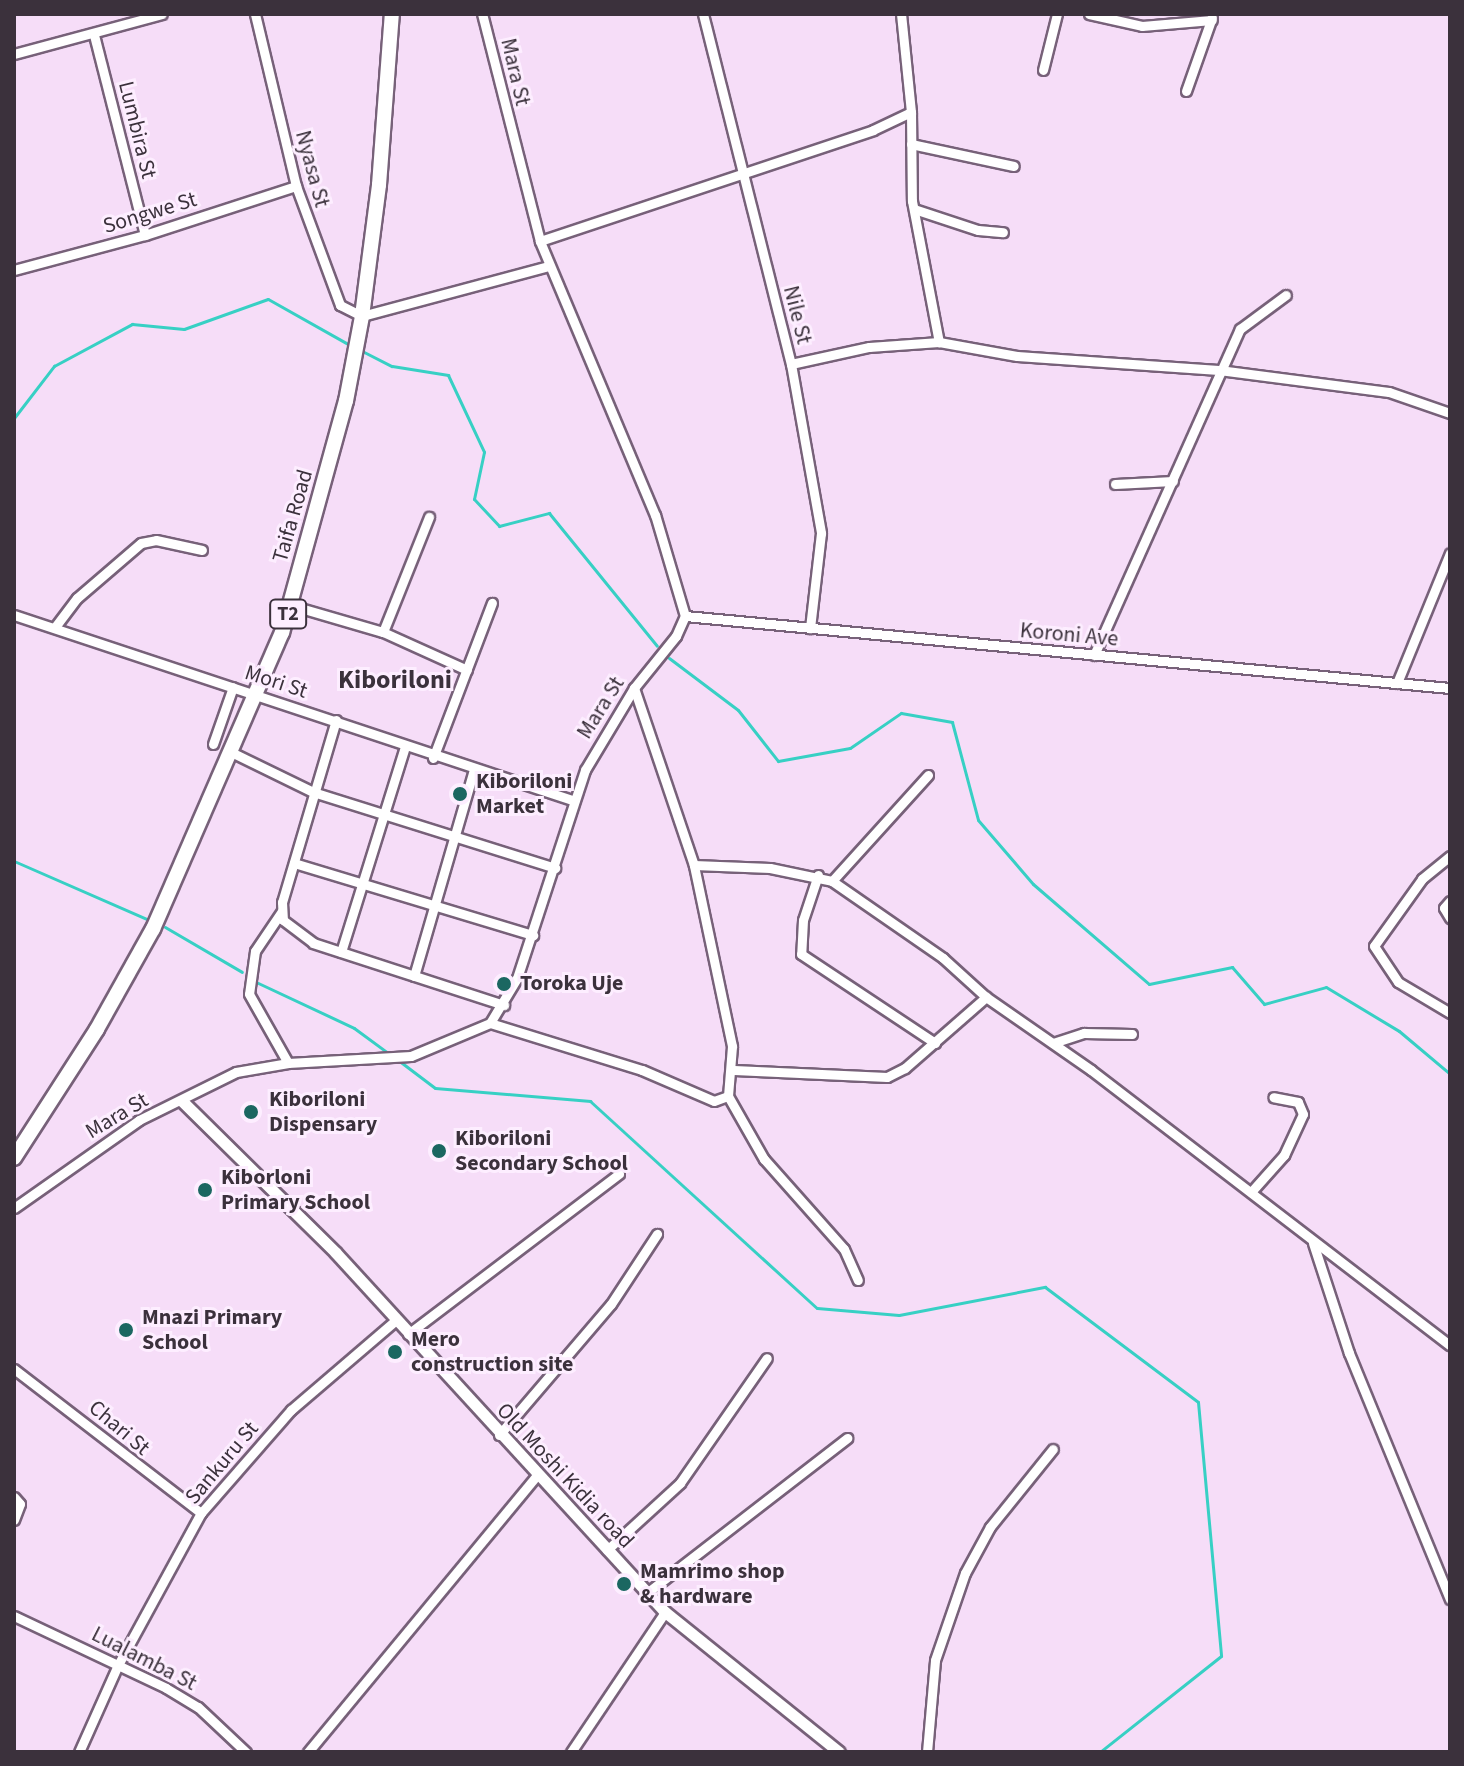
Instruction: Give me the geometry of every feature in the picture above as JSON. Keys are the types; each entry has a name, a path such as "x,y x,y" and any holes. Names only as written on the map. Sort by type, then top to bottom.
{"highway":[{"name":"Taifa Road","path":"14,1158 97,1029 153,929 259,693 290,605 346,401 362,316 379,185 392,14"}],"street":[{"path":"14,54 94,35 162,14"},
{"name":"Nyasa St","path":"255,14 296,186 332,292 340,305 362,316"},
{"name":"Mara St","path":"14,1208 139,1120 236,1072 288,1063 391,1058 490,1023 504,1005 533,935 555,868 572,800 634,688 676,636 685,616 655,515 548,266 482,14"},
{"name":"Nile St","path":"703,14 791,364 821,533 810,628"},
{"path":"901,14 911,112 914,209 939,342"},
{"path":"1043,70 1057,14"},
{"path":"1089,14 1142,26 1212,17 1186,91"},
{"name":"Lumbira St","path":"94,35 145,235"},
{"path":"540,241 743,174 911,112"},
{"path":"911,144 1014,166"},
{"name":"Songwe St","path":"14,270 145,235 296,186"},
{"path":"914,209 978,230 1003,232"},
{"path":"362,316 548,266"},
{"path":"1094,655 1173,481 1219,370 1247,319 1286,295"},
{"path":"791,364 869,347 939,342 1036,358 1219,370 1398,393 1450,413"},
{"path":"1115,484 1173,481"},
{"path":"383,632 429,517"},
{"path":"55,627 77,598 141,543 156,540 202,550"},
{"path":"1397,683 1450,553"},
{"path":"433,758 492,603"},
{"path":"290,605 383,632 467,670"},
{"name":"Mori St","path":"14,615 259,693 433,758 572,800"},
{"name":"Koroni Ave","path":"685,616 1450,688"},
{"path":"213,744 233,687"},
{"path":"634,688 694,865 734,1070 728,1096 764,1159 844,1249 858,1280"},
{"path":"288,1063 249,994 255,951 282,911 313,792 336,720"},
{"path":"341,952 405,747"},
{"path":"231,752 313,792 383,817 555,868"},
{"path":"414,976 474,770"},
{"path":"832,881 928,775"},
{"path":"1450,856 1422,879 1374,946 1398,982 1450,1013"},
{"path":"294,863 533,935"},
{"path":"694,865 818,875 832,881 943,958 986,997 1053,1043 1450,1345"},
{"path":"818,875 803,920 801,954 935,1043"},
{"path":"1450,901 1444,908 1450,918"},
{"path":"282,911 283,920 297,934 341,952 504,1005"},
{"path":"734,1070 887,1077 935,1043 986,997"},
{"path":"490,1023 642,1070 714,1101 728,1096"},
{"path":"1053,1043 1084,1033 1132,1034"},
{"path":"1251,1192 1284,1155 1303,1114 1298,1102 1273,1097"},
{"name":"Old Moshi Kidia road","path":"182,1101 396,1320 536,1476 665,1612 839,1752"},
{"path":"408,1334 619,1174"},
{"path":"499,1435 611,1304 657,1234"},
{"path":"1313,1243 1349,1353 1450,1599"},
{"name":"Sankuru St","path":"79,1752 118,1665 201,1513 291,1410 396,1320"},
{"path":"607,1550 680,1483 767,1358"},
{"name":"Chari St","path":"14,1369 201,1513"},
{"path":"648,1592 847,1438"},
{"path":"927,1752 935,1660 965,1573 990,1527 1053,1449"},
{"path":"308,1752 536,1476"},
{"path":"14,1497 20,1504 14,1520"},
{"path":"571,1752 665,1612"},
{"name":"Lualamba St","path":"14,1616 198,1707 246,1752"}],"waterway":[{"path":"14,418 54,366 132,324 184,329 268,299 348,344"},
{"path":"364,352 392,366 448,375 484,452 474,499 499,526 549,513 657,646"},
{"path":"669,658 738,710 778,761 850,748 901,713 952,722 978,820 1033,884 1149,984 1232,967 1264,1004 1326,987 1399,1031 1450,1074"},
{"path":"14,861 149,920"},
{"path":"165,927 242,972"},
{"path":"256,982 354,1028 388,1053"},
{"path":"398,1060 435,1088 590,1101 817,1308 899,1315 1045,1287 1198,1402 1221,1656 1100,1752"}],"place":[{"name":"Kiboriloni Market","path":"460,794"},
{"name":"Toroka Uje","path":"504,984"},
{"name":"Kiboriloni Dispensary","path":"251,1112"},
{"name":"Kiboriloni Secondary School","path":"439,1151"},
{"name":"Kiborloni Primary School","path":"205,1190"},
{"name":"Mnazi Primary School","path":"126,1330"},
{"name":"Mero construction site","path":"395,1352"},
{"name":"Mamrimo shop & hardware","path":"624,1584"}],"district":[{"name":"Kiboriloni","path":"395,680"}]}
